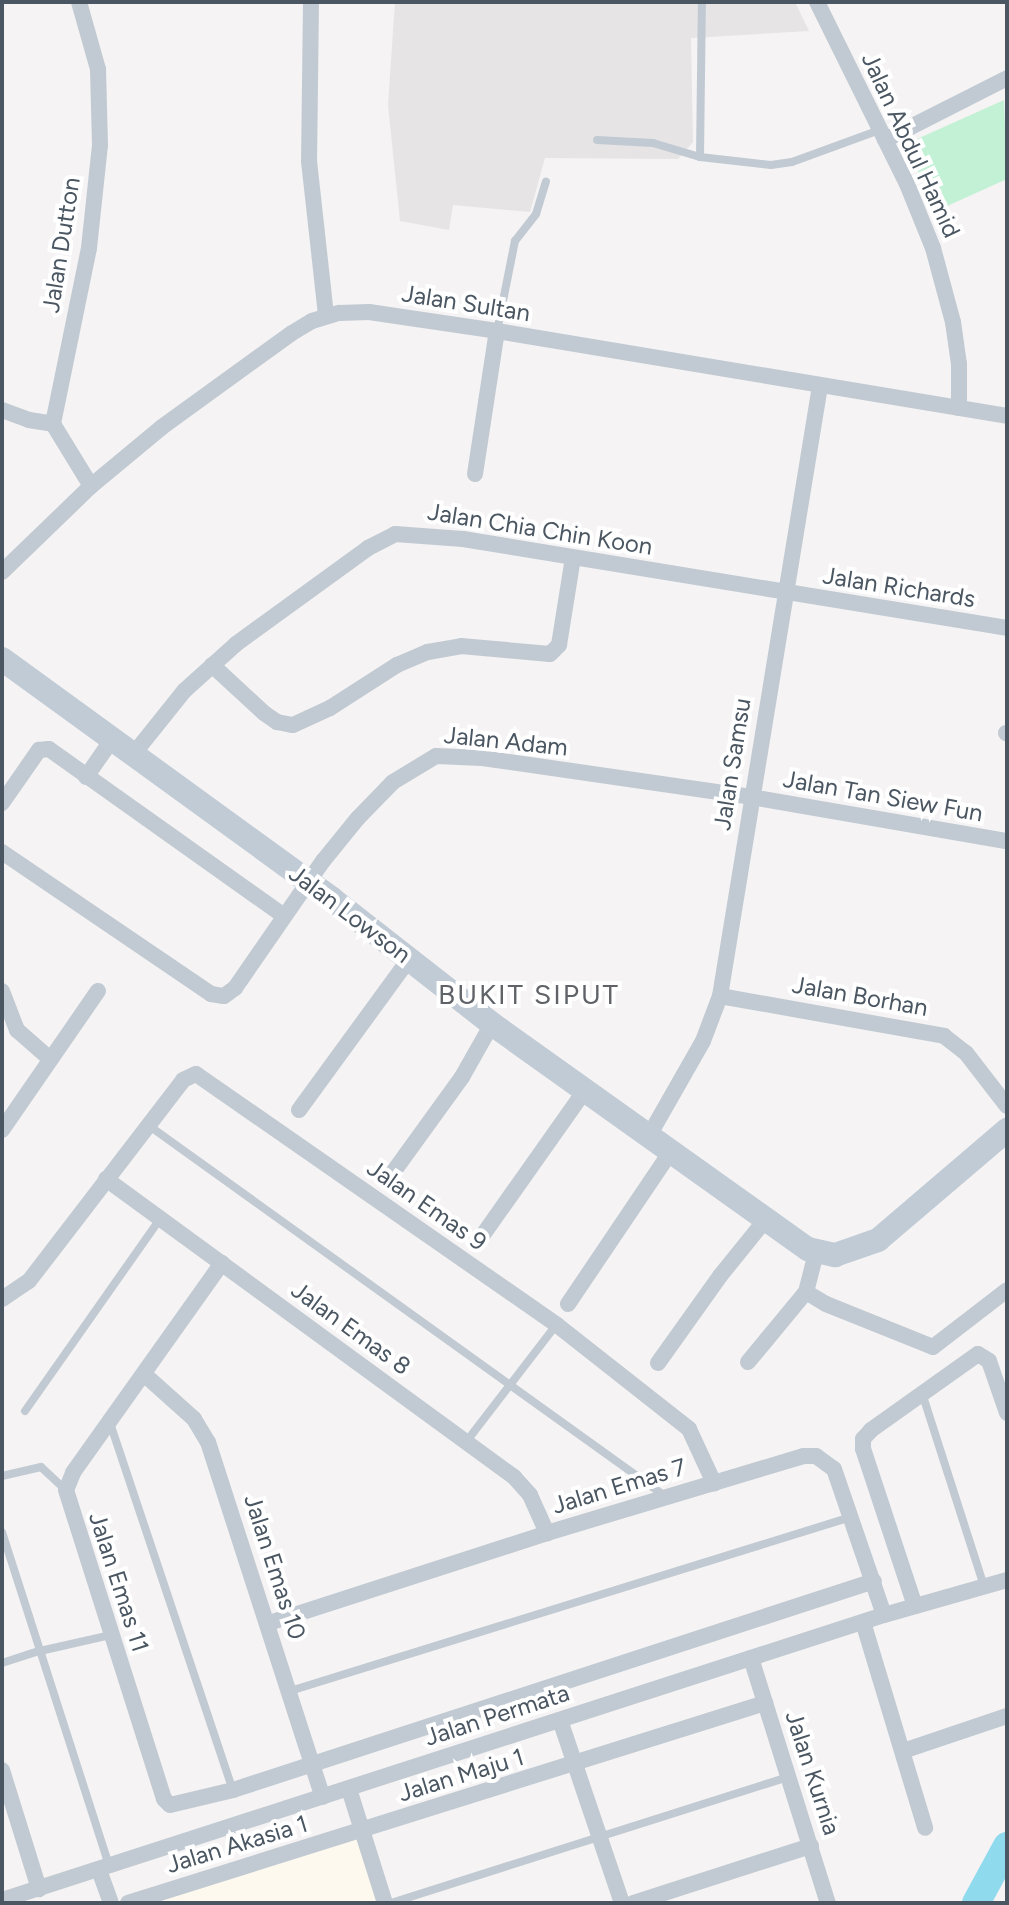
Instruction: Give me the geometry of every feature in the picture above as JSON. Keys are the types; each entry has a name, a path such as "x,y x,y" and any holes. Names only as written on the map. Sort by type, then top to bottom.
{"street":[{"name":"Jalan Dutton","path":"53,424 89,248 100,145 98,69 79,2"},
{"path":"311,2 309,161 326,315"},
{"name":"Jalan Abdul Hamid","path":"817,2 920,213 945,285 959,364 959,408"},
{"path":"883,135 1007,78"},
{"name":"Jalan Sultan","path":"2,572 91,486 162,427 258,356 326,315 369,312 1007,416"},
{"path":"475,474 497,331"},
{"name":"Jalan Samsu","path":"650,1134 703,1041 720,996 820,386"},
{"path":"2,410 29,420 53,424 91,486"},
{"name":"Jalan Chia Chin Koon","path":"132,756 184,691 212,665 287,605 368,548 395,534 463,539 784,592"},
{"path":"212,665 264,713 277,722 293,725 330,708 404,661 428,652 461,646 550,654 559,645 573,558"},
{"name":"Jalan Richards","path":"784,592 1007,628"},
{"name":"Jalan Lowson","path":"2,659 308,882 492,1024 816,1253"},
{"path":"86,777 111,741"},
{"path":"2,803 43,748 284,916"},
{"name":"Jalan Adam","path":"308,882 358,818 393,782 436,756 482,758 751,797"},
{"name":"Jalan Tan Siew Fun","path":"751,797 1007,841"},
{"path":"2,852 211,994 224,996 235,988 308,882"},
{"path":"299,1110 409,959"},
{"path":"2,991 17,1030 50,1059"},
{"path":"2,1130 98,991"},
{"name":"Jalan Borhan","path":"720,996 944,1036 966,1053 1007,1106"},
{"path":"394,1171 462,1077 492,1024"},
{"name":"Jalan Emas 9","path":"2,1299 29,1281 183,1080 196,1074 557,1325 689,1429 695,1436 714,1483"},
{"path":"480,1239 585,1090"},
{"path":"748,1362 806,1292 816,1253 846,1253 878,1240 1007,1130"},
{"path":"568,1304 672,1150"},
{"name":"Jalan Emas 8","path":"106,1179 525,1486 547,1533"},
{"path":"658,1363 720,1276 766,1219"},
{"name":"Jalan Emas 11","path":"222,1263 73,1473 66,1490 164,1799 170,1805 189,1803 233,1790 874,1581"},
{"path":"806,1292 826,1304 933,1347 1007,1290"},
{"path":"915,1606 863,1449 863,1439 971,1356 982,1356 989,1361 1007,1413"},
{"name":"Jalan Emas 10","path":"145,1375 202,1429 269,1623 323,1797"},
{"name":"Jalan Emas 7","path":"269,1623 547,1533 804,1456 816,1456 834,1469 884,1615"},
{"name":"Jalan Permata","path":"2,1900 884,1615 1007,1580"},
{"path":"863,1622 925,1828"},
{"name":"Jalan Kurnia","path":"751,1658 828,1903"},
{"name":"Jalan Maju 1","path":"361,1832 765,1703"},
{"path":"903,1751 1007,1716"},
{"path":"560,1720 622,1903"},
{"path":"2,1770 39,1889"},
{"path":"349,1789 361,1832 388,1903"},
{"name":"Jalan Akasia 1","path":"128,1903 361,1832"},
{"path":"633,1903 811,1846"},
{"path":"104,1869 111,1903"}],"lane":[{"path":"700,157 702,2"},
{"path":"597,140 653,143 700,157 781,164 883,135"},
{"path":"497,331 515,241 536,214 546,182"},
{"path":"147,1125 666,1497"},
{"path":"25,1411 161,1218"},
{"path":"466,1442 557,1325"},
{"path":"921,1393 984,1587"},
{"path":"110,1423 233,1790"},
{"path":"2,1476 41,1467 66,1490"},
{"path":"290,1691 851,1517"},
{"path":"2,1532 104,1869"},
{"path":"2,1663 111,1635"},
{"path":"388,1903 789,1777"}],"shaded area":[{"path":"395,2 795,2 809,31 691,38 693,142 678,159 545,158 530,212 453,205 449,230 400,221 388,105"},
{"path":"365,1824 391,1903 108,1903 265,1855"}],"green space":[{"path":"1004,100 1007,179 936,211 906,144"}],"waterway":[{"path":"976,1903 1007,1846"}],"district":[{"name":"BUKIT SIPUT","path":"529,994"}]}
